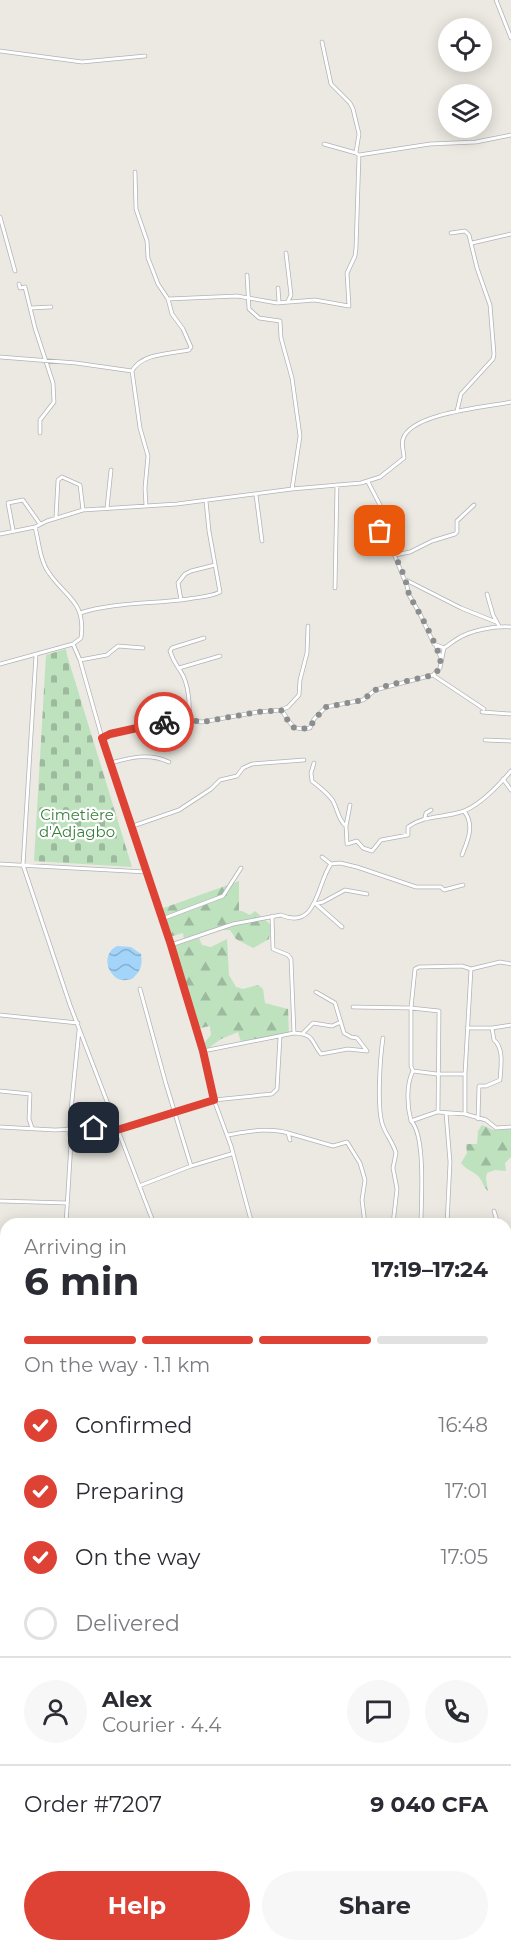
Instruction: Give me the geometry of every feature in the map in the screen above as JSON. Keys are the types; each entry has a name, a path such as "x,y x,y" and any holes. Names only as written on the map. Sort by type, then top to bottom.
{"street":[{"path":"496,0 511,38"},
{"path":"168,299 237,296 279,302 315,300 349,306 347,273 356,248 359,134 350,103 331,84 322,42"},
{"path":"0,51 82,62 145,56"},
{"path":"324,144 357,154 430,144 476,142 511,135"},
{"path":"135,172 137,213 147,241 148,258 158,284 168,299 172,314 183,329 190,347 189,350 145,359 136,364 132,371 140,428 148,456 146,506"},
{"path":"0,217 15,271"},
{"path":"451,233 468,232 490,305 494,354 493,359 461,394 457,411"},
{"path":"471,243 511,234"},
{"path":"286,253 291,295 288,302"},
{"path":"247,274 249,309 259,318 280,321 281,338 292,378 300,436 292,489"},
{"path":"19,284 20,288 25,287 35,328 53,383 54,402 40,420 40,433"},
{"path":"278,288 279,302"},
{"path":"31,308 51,307"},
{"path":"0,357 86,364 132,371"},
{"path":"0,534 34,527 83,510 206,501 292,489 368,482 380,477 404,458 403,440 410,429 437,415 511,402"},
{"path":"107,508 111,470"},
{"path":"56,518 59,478 62,477 80,485 83,510"},
{"path":"368,482 380,505 378,527 395,555 409,595 441,659"},
{"path":"334,588 337,485"},
{"path":"256,494 262,540"},
{"path":"13,531 8,503 12,501 23,500 39,524"},
{"path":"80,613 97,607 181,600 212,596 220,592 206,501"},
{"path":"395,555 410,552 432,541 455,534 457,521 474,504"},
{"path":"0,664 36,656 73,644 81,638 80,613 68,593 47,571 34,527"},
{"path":"181,600 178,582 185,574 215,565"},
{"path":"405,579 461,608 496,622"},
{"path":"487,594 499,626"},
{"path":"102,738 110,734 171,721 202,722 281,710 293,703 299,695 300,680 307,653 308,626"},
{"path":"281,710 292,727 310,728 326,707 363,700 375,690 389,685 433,675 440,668 444,648 458,638 499,626 511,627"},
{"path":"189,720 184,678 176,667 170,649 204,638"},
{"path":"73,644 171,945 203,1051 214,1100 250,1218"},
{"path":"80,660 107,655 118,646 143,648"},
{"path":"436,646 444,648"},
{"path":"36,656 23,865 79,1029 152,1218"},
{"path":"178,668 219,656"},
{"path":"433,675 483,711 511,714"},
{"path":"484,740 511,741"},
{"path":"111,763 154,756 169,762"},
{"path":"133,826 179,810 211,789 220,780 237,776 243,768 252,764 304,760"},
{"path":"314,763 310,773 312,781 328,794 334,802 341,823 346,826"},
{"path":"425,817 433,818 464,811 482,799 511,771"},
{"path":"504,779 511,790"},
{"path":"350,805 346,826 347,844 357,841 363,848 372,851 381,840 408,835 408,827 425,817 426,813 431,810"},
{"path":"462,855 471,829 464,811"},
{"path":"322,857 331,864 340,863 357,867 416,887 441,887 444,890 463,885"},
{"path":"0,864 146,872"},
{"path":"316,904 331,864"},
{"path":"162,919 224,896 241,868"},
{"path":"171,945 233,924 272,916 302,916 316,904 345,890 367,894"},
{"path":"316,904 342,927"},
{"path":"272,916 273,949 288,955 291,959 294,1033"},
{"path":"421,1218 422,1167 417,1134 408,1111 413,1071 411,1066 411,1008 414,969 462,966 471,969 500,962 511,964"},
{"path":"465,1114 471,969"},
{"path":"140,989 191,1166"},
{"path":"203,1051 294,1033 312,1038 321,1054 348,1049 367,1051 357,1038 344,1033 335,1003 316,992"},
{"path":"353,1008 411,1008 439,1011 438,1112"},
{"path":"0,1015 78,1023"},
{"path":"302,1034 313,1023 332,1026 341,1022"},
{"path":"467,1028 511,1025"},
{"path":"478,1119 478,1086 498,1082 500,1077 501,1049 494,1040 492,1028"},
{"path":"66,1218 71,1143 69,1130 79,1029"},
{"path":"0,1127 117,1130 214,1100 276,1092 280,1037"},
{"path":"383,1038 382,1122 387,1137 396,1152 393,1168 397,1188 394,1218"},
{"path":"413,1071 465,1074"},
{"path":"0,1091 30,1094 29,1119 32,1128"},
{"path":"411,1121 438,1112 465,1114 486,1120 496,1128 511,1127"},
{"path":"446,1113 450,1162 447,1218"},
{"path":"226,1136 259,1130 288,1132 333,1146 347,1142 360,1163 364,1180 362,1200 364,1218"},
{"path":"288,1132 290,1140"},
{"path":"139,1186 191,1166 231,1154"},
{"path":"0,1201 67,1203"},
{"path":"494,1211 496,1218"}],"green space":[{"name":"Cimetière d'Adjagbo","path":"66,649 132,867 34,861 46,655"},
{"path":"239,881 239,911 250,915 255,911 271,925 269,939 253,948 236,939 230,930 216,930 184,940 183,933 166,938 158,910"},
{"path":"199,938 202,945 211,947 227,939 229,975 236,987 243,989 258,985 263,989 265,1003 288,1009 289,1034 242,1045 238,1032 221,1039 207,1049 204,1043 211,1035 210,1026 196,1029 170,950 172,947"},
{"path":"482,1125 493,1130 511,1129 511,1157 505,1163 506,1171 495,1170 487,1173 488,1191 479,1177 461,1163 467,1153 466,1144 477,1144 478,1131"}],"water":[{"path":"117,946 131,947 141,954 140,968 132,979 118,979 108,967 109,953"}],"way so far":[{"path":"164,722 189,720 202,722 281,710 292,727 310,728 326,707 363,700 375,690 389,685 433,675 440,668 441,659 409,595 394,554 380,531"}],"route":[{"path":"94,1128 117,1130 214,1100 203,1051 171,945 102,738 110,734 164,722"}]}
